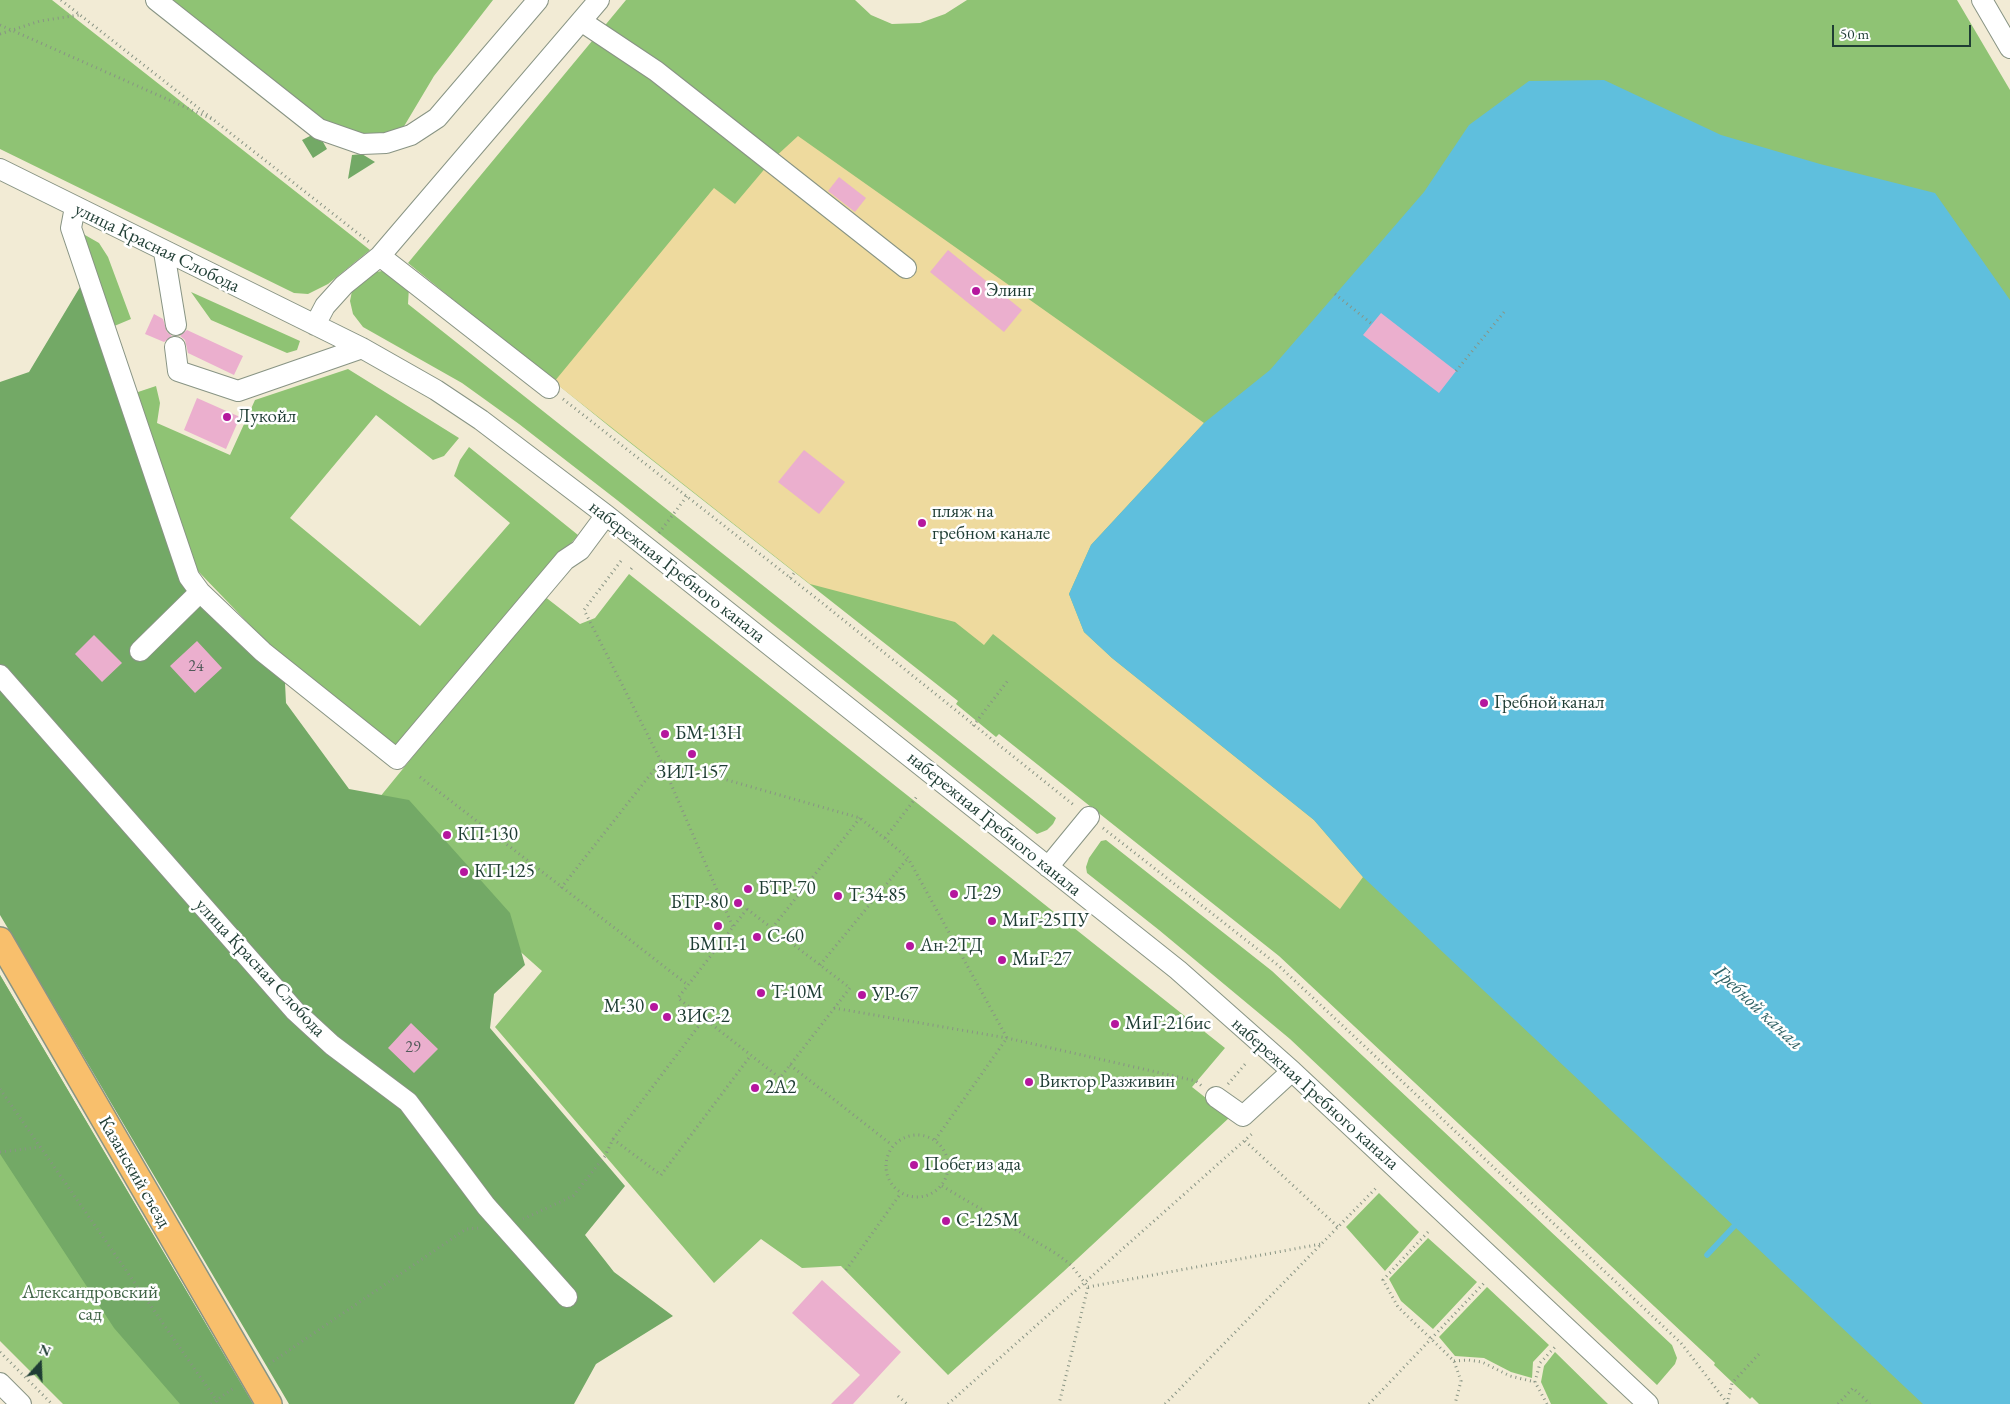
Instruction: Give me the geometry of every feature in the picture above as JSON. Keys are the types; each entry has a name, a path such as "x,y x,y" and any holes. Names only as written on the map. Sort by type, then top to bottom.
{"main road":[{"name":"Казанский съезд","path":"0,940 269,1404"}],"street":[{"path":"156,0 319,129 362,144 386,143 411,135 437,118 538,0"},
{"path":"315,325 325,306 344,285 380,256 600,0"},
{"path":"1982,0 2010,48"},
{"path":"581,21 656,71 906,268"},
{"name":"улица Красная Слобода","path":"0,169 164,252 315,325"},
{"path":"75,207 71,228 189,577 200,592 263,652 396,759 564,560 580,550 606,515"},
{"path":"164,252 176,325"},
{"path":"380,256 549,388"},
{"name":"набережная Гребного канала","path":"315,325 362,348 436,390 481,420 606,515 1178,970 1292,1071 1648,1404"},
{"path":"175,347 178,371 238,390 362,348"},
{"path":"140,651 200,592"},
{"name":"улица Красная Слобода","path":"0,675 294,1011 332,1045 408,1102 486,1206 567,1297"},
{"path":"1048,866 1089,817"},
{"path":"1216,1097 1243,1116 1292,1071"},
{"path":"0,1383 21,1404"}],"path":[{"path":"61,0 219,122 371,244 380,256"},
{"path":"0,34 40,21 80,15"},
{"path":"0,25 219,122"},
{"path":"1335,294 1372,324"},
{"path":"1456,371 1505,311"},
{"path":"549,388 688,496 972,726 1279,966 1681,1343 1728,1404"},
{"path":"659,533 688,496"},
{"path":"621,561 584,610 662,761 733,927"},
{"path":"631,569 634,565"},
{"path":"790,578 795,572"},
{"path":"972,726 1009,679"},
{"path":"662,761 860,818 908,858 1007,1038"},
{"path":"561,888 662,761"},
{"path":"420,776 688,986"},
{"path":"884,838 918,795"},
{"path":"772,928 860,818"},
{"path":"820,965 908,858"},
{"path":"747,909 850,988 780,1078 678,998 733,927 747,909"},
{"path":"834,1008 1007,1038 1196,1081 1216,1097 1247,1062"},
{"path":"268,1364 466,1229 505,1227 572,1196 605,1156 613,1139 704,1019"},
{"path":"935,1140 1007,1038"},
{"path":"613,1139 661,1176 751,1054"},
{"path":"790,1065 892,1146"},
{"path":"0,1089 217,1402 211,1404"},
{"path":"948,1404 1087,1285 1259,1127"},
{"path":"918,1134 935,1140 947,1156 948,1171 942,1186 927,1196 913,1198 901,1193 889,1181 885,1161 892,1146 904,1136 918,1134"},
{"path":"1245,1141 1338,1227"},
{"path":"0,1152 40,1147"},
{"path":"942,1186 1056,1254 1071,1265 1087,1285"},
{"path":"1165,1404 1378,1186"},
{"path":"846,1270 901,1193"},
{"path":"1428,1232 1383,1280 1398,1307 1454,1361 1461,1381 1455,1404"},
{"path":"1087,1285 1321,1244"},
{"path":"1369,1404 1486,1281"},
{"path":"1059,1404 1087,1285"},
{"path":"1547,1404 1535,1382 1540,1363 1555,1347"},
{"path":"0,1352 52,1404"},
{"path":"1728,1404 1732,1382 1760,1354"},
{"path":"1454,1361 1482,1362 1510,1376 1535,1382"},
{"path":"1838,1404 1853,1388 1870,1404"},
{"path":"898,1396 907,1404"}],"green space":[{"path":"0,0 52,0 370,250 328,284 308,294 294,293 0,149"},
{"path":"170,0 493,0 434,76 403,128 384,135 356,134 332,126"},
{"name":"Гребной канал","path":"626,0 855,0 871,15 892,24 920,23 945,14 967,0 1957,0 2010,90 2010,1404 1759,1404 1752,1397 1750,1399 1714,1365 1715,1363 1279,956 999,734 996,737 956,704 958,701 610,427 408,263"},
{"path":"312,135 323,142 327,149 313,158 302,140"},
{"path":"362,154 375,162 348,179 352,155"},
{"path":"78,231 99,243 108,257 131,319 112,327 135,393 156,386 160,403 157,423 230,455 255,400 348,369 459,438 444,456 433,460 376,415 290,518 420,626 510,523 454,476 460,460 469,447 578,535 396,752 275,651 196,569"},
{"path":"382,271 393,274 409,287 408,304 1056,818 1053,824 1047,830 1037,834 519,424 462,383 363,327 353,314 350,301 352,291 370,273"},
{"path":"83,282 187,585 285,683 286,703 349,789 409,800 510,913 525,965 494,994 490,1028 625,1186 585,1235 614,1272 673,1316 596,1364 574,1404 289,1404 0,915 0,382 29,372"},
{"path":"191,292 300,341 297,350 287,353 211,320"},
{"path":"629,574 1225,1048 1192,1087 1230,1117 1063,1272 948,1375 841,1266 802,1268 761,1239 714,1283 495,1027 542,971 366,814 544,596 580,624 595,618"},
{"path":"1106,840 1272,971 1672,1345 1677,1358 1675,1364 1657,1385 1290,1039 1087,873 1086,867 1089,858 1101,841"},
{"name":"Александровский сад","path":"0,975 253,1404 63,1404 0,1341"},
{"name":"Александровский сад","path":"0,975 253,1404 180,1404 114,1328 0,1154"},
{"path":"1379,1193 1419,1232 1385,1271 1346,1227"},
{"path":"1428,1238 1477,1282 1433,1329 1401,1301 1389,1279"},
{"path":"1487,1287 1549,1345 1533,1362 1532,1378 1511,1372 1484,1358 1455,1356 1439,1337"},
{"path":"1555,1352 1608,1404 1551,1404 1541,1382 1544,1366"}],"sand":[{"name":"пляж на гребном канале","path":"798,136 1204,423 1091,545 1069,594 1084,632 1112,658 1314,820 1363,877 1340,909 993,634 984,645 955,622 810,584 554,382 714,188 735,204 773,159"}],"water":[{"name":"Гребной канал","path":"1604,80 1721,135 1820,164 1935,193 2010,300 2010,1404 1923,1404 1363,877 1314,820 1112,658 1084,632 1069,594 1091,545 1204,423 1270,370 1424,192 1469,125 1529,81"}],"building":[{"path":"839,177 866,198 855,212 828,191"},
{"name":"Элинг","path":"948,250 1022,310 1004,332 930,272"},
{"path":"1381,313 1456,371 1439,393 1363,335"},
{"path":"154,314 163,319 167,332 172,336 164,342 145,334"},
{"path":"187,330 243,356 234,375 188,353 185,340 180,336"},
{"path":"197,398 240,417 226,449 184,430"},
{"path":"804,450 845,482 819,514 778,482"},
{"path":"94,635 122,663 102,682 75,654"},
{"path":"197,641 222,668 195,693 170,666"},
{"path":"411,1023 438,1049 414,1073 388,1048"},
{"path":"822,1280 901,1352 853,1404 831,1404 860,1375 792,1313"}],"waterway":[{"path":"1707,1255 1738,1222"}],"place":[{"name":"Элинг","path":"976,291"},
{"name":"Лукойл","path":"227,417"},
{"name":"пляж на гребном канале","path":"922,523"},
{"name":"Гребной канал","path":"1484,703"},
{"name":"БМ-13Н","path":"665,734"},
{"name":"ЗИЛ-157","path":"692,754"},
{"name":"КП-130","path":"447,835"},
{"name":"КП-125","path":"464,872"},
{"name":"БТР-70","path":"748,889"},
{"name":"Л-29","path":"954,894"},
{"name":"T-34-85","path":"838,896"},
{"name":"БТР-80","path":"738,903"},
{"name":"МиГ-25ПУ","path":"992,921"},
{"name":"БМП-1","path":"718,926"},
{"name":"С-60","path":"757,937"},
{"name":"Ан-2ТД","path":"910,946"},
{"name":"МиГ-27","path":"1002,960"},
{"name":"Т-10М","path":"761,993"},
{"name":"УР-67","path":"862,995"},
{"name":"М-30","path":"654,1007"},
{"name":"ЗИС-2","path":"667,1017"},
{"name":"МиГ-21бис","path":"1115,1024"},
{"name":"Виктор Разживин","path":"1029,1082"},
{"name":"2А2","path":"755,1088"},
{"name":"Побег из ада","path":"914,1165"},
{"name":"С-125М","path":"946,1221"}]}
